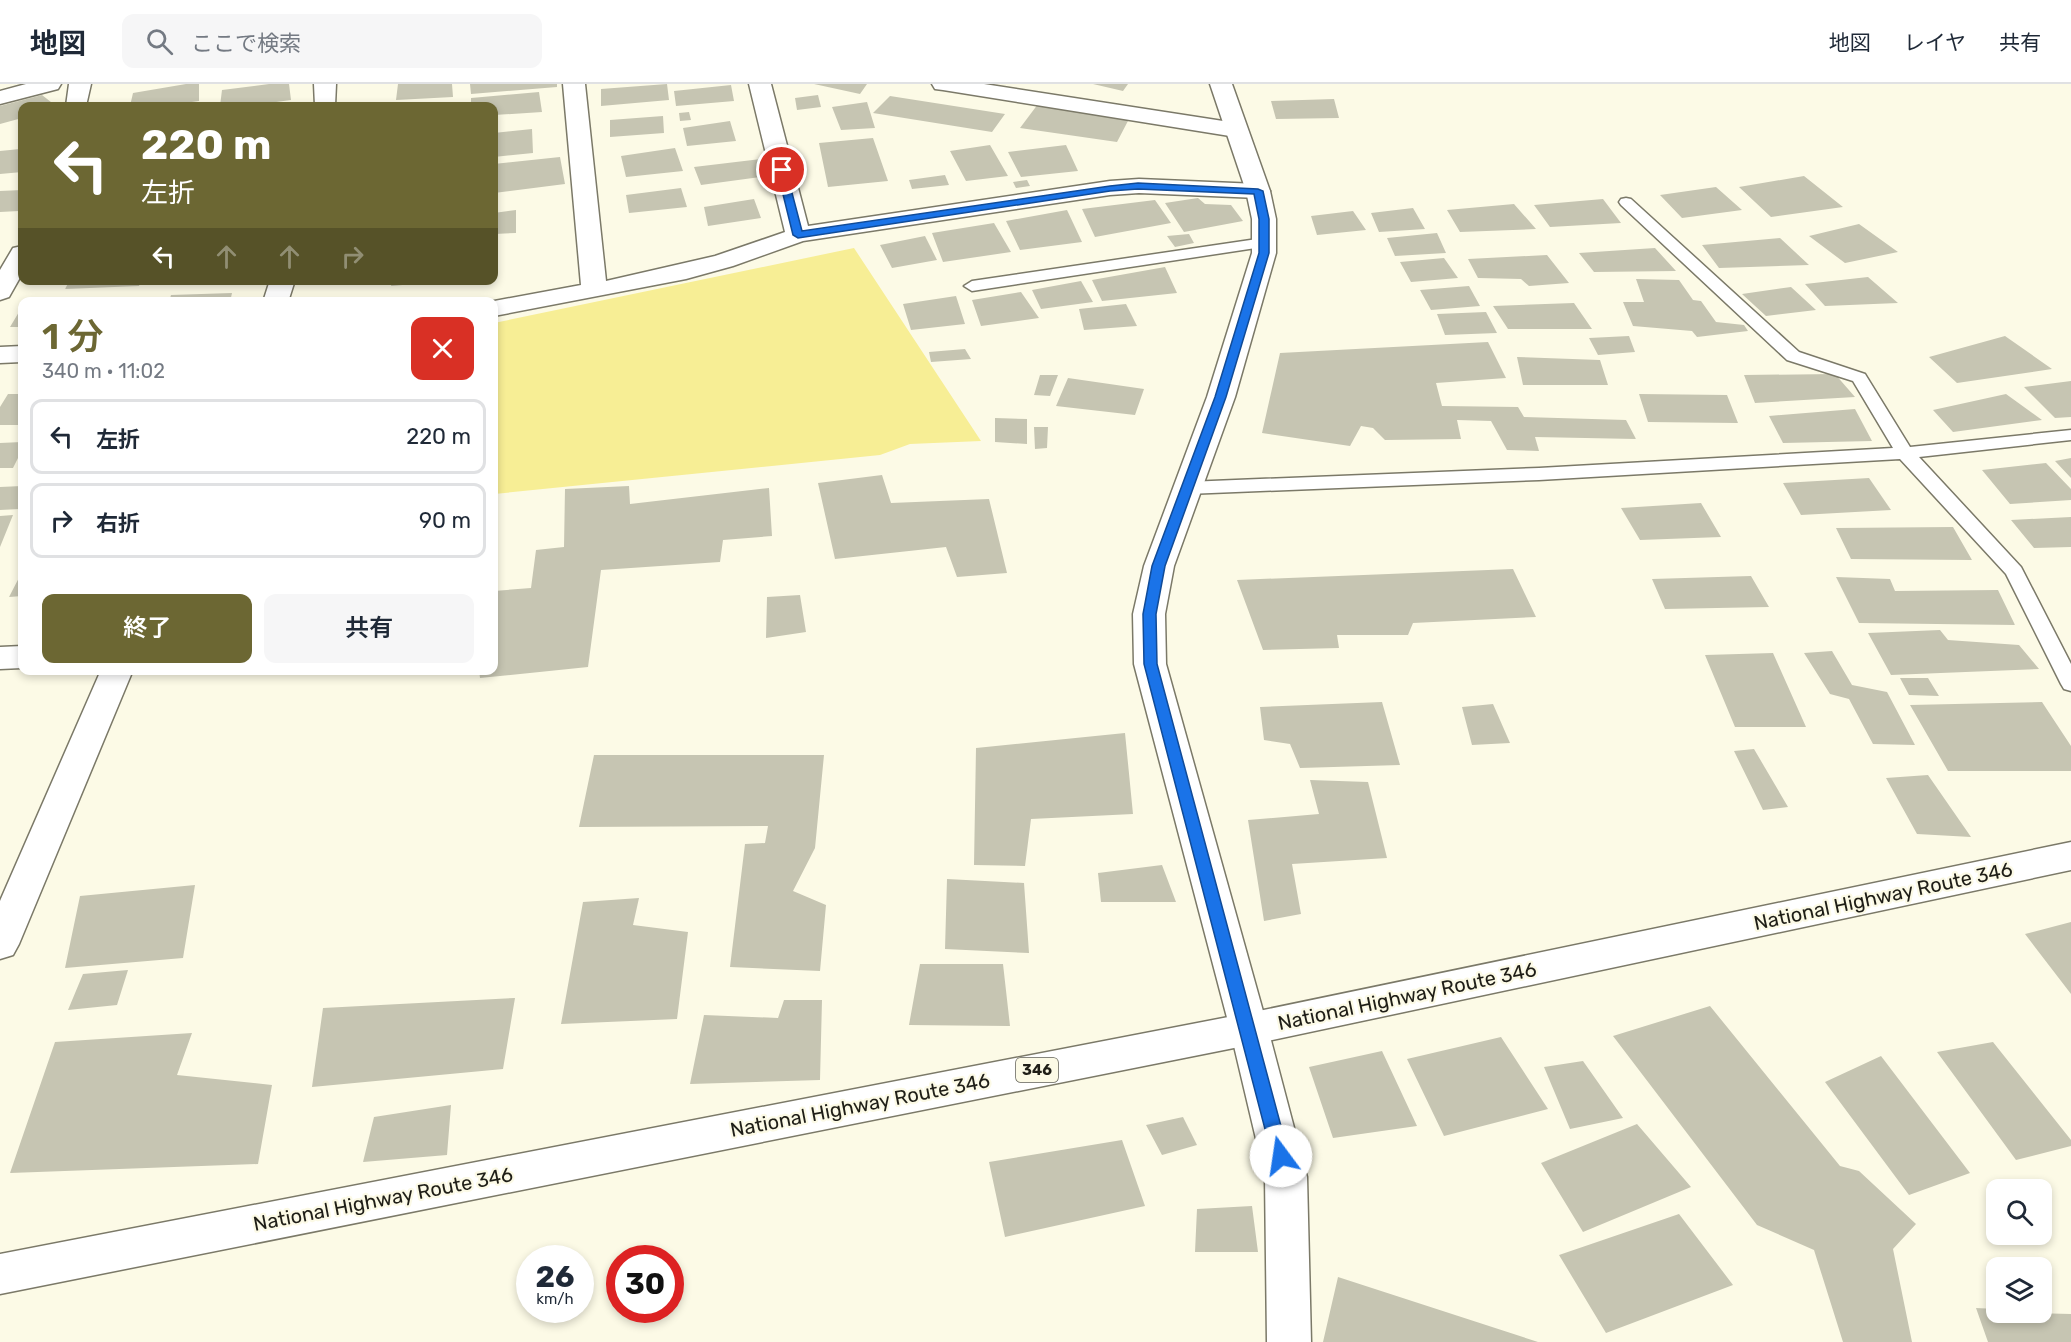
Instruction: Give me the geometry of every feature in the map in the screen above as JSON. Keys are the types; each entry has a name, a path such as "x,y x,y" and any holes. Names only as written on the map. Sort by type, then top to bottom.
{"main road":[{"path":"0,98 50,84"},
{"path":"77,102 80,84"},
{"path":"325,102 326,84"},
{"path":"574,84 594,290"},
{"path":"760,84 798,235"},
{"path":"943,84 1236,130"},
{"path":"1221,84 1258,191 1264,219 1264,253 1224,387 1159,566 1149,614 1150,664 1249,1029 1286,1177 1288,1342"},
{"path":"498,307 635,284 761,251 798,235 1138,186 1258,191"},
{"path":"0,292 18,260"},
{"path":"0,355 18,354"},
{"path":"0,658 18,657"},
{"path":"0,944 115,675"},
{"name":"National Highway Route 346","path":"0,1274 1249,1029 2071,856"}],"lane":[{"path":"1626,202 1793,356 1859,378 1905,453 2014,571 2071,684"},
{"path":"972,286 1264,243"},
{"path":"1187,488 1539,474 1905,453 2071,435"}],"shaded area":[{"path":"854,248 981,441 910,444 880,455 498,494 498,322"}],"building":[{"path":"199,84 199,101 192,102 131,102 133,93"},
{"path":"289,84 291,100 220,102 222,90"},
{"path":"398,84 452,84 453,97 396,100"},
{"path":"470,84 557,84 557,87 471,94"},
{"path":"667,84 669,100 601,106 601,89"},
{"path":"814,84 867,84 860,94"},
{"path":"1093,84 1128,84 1123,91"},
{"path":"731,85 734,101 676,106 674,91"},
{"path":"539,92 542,112 498,115 498,102 471,102 471,98"},
{"path":"42,95 51,102 18,102 18,119 0,124 0,106"},
{"path":"818,95 821,107 797,110 795,98"},
{"path":"890,96 1005,114 992,132 873,113"},
{"path":"1334,99 1339,118 1276,119 1271,101"},
{"path":"867,102 875,128 841,130 832,107"},
{"path":"1038,104 1129,119 1117,142 1020,128"},
{"path":"689,112 691,120 680,121 679,113"},
{"path":"663,116 664,133 610,137 610,120"},
{"path":"730,121 736,141 687,146 683,128"},
{"path":"532,129 533,153 498,157 498,133"},
{"path":"873,138 888,181 828,187 819,143"},
{"path":"990,145 1008,176 966,181 950,151"},
{"path":"1066,145 1078,171 1021,177 1008,152"},
{"path":"675,148 683,171 626,177 621,156"},
{"path":"18,149 18,172 0,174 0,151"},
{"path":"560,157 565,184 498,192 498,164"},
{"path":"761,159 767,176 701,185 694,167"},
{"path":"945,175 949,185 912,189 909,180"},
{"path":"1804,176 1843,207 1771,217 1739,187"},
{"path":"1027,180 1030,186 1016,188 1013,182"},
{"path":"1716,187 1742,210 1682,218 1660,195"},
{"path":"681,188 687,207 629,213 626,195"},
{"path":"18,190 18,211 0,212 0,191"},
{"path":"1198,198 1205,204 1231,205 1243,221 1184,232 1165,203"},
{"path":"754,199 761,218 708,226 704,207"},
{"path":"1603,199 1621,223 1550,227 1534,205"},
{"path":"1155,200 1171,223 1095,237 1082,209"},
{"path":"1514,204 1536,229 1460,232 1447,210"},
{"path":"1413,208 1425,229 1379,232 1371,213"},
{"path":"516,210 516,233 498,234 498,212"},
{"path":"1067,210 1082,242 1020,250 1006,221"},
{"path":"1353,211 1366,230 1317,235 1311,216"},
{"path":"994,223 1011,252 943,262 932,233"},
{"path":"1859,224 1898,252 1845,263 1809,236"},
{"path":"1437,233 1446,253 1395,256 1387,238"},
{"path":"1189,234 1194,243 1175,247 1167,236"},
{"path":"925,236 937,260 892,268 880,245"},
{"path":"1780,238 1809,265 1719,268 1702,245"},
{"path":"1655,248 1676,271 1594,272 1579,253"},
{"path":"1547,255 1569,283 1529,286 1521,279 1478,278 1468,259"},
{"path":"1444,258 1458,278 1411,282 1400,262"},
{"path":"1165,267 1177,293 1102,301 1092,280"},
{"path":"1868,277 1898,303 1825,306 1805,284"},
{"path":"1636,279 1679,280 1693,300 1701,301 1716,322 1744,325 1748,331 1697,337 1692,331 1633,326 1623,302 1644,302"},
{"path":"1081,281 1093,302 1041,309 1032,290"},
{"path":"67,285 139,285 139,286 65,289"},
{"path":"1469,286 1480,306 1431,310 1420,290"},
{"path":"1791,287 1816,310 1766,316 1742,294"},
{"path":"1021,292 1039,318 981,326 972,300"},
{"path":"232,293 231,297 170,297 171,295"},
{"path":"956,296 965,324 911,330 903,304"},
{"path":"1574,303 1592,329 1508,329 1493,306"},
{"path":"1126,304 1137,326 1084,330 1079,309"},
{"path":"1486,312 1497,333 1445,335 1437,314"},
{"path":"18,314 18,327 10,327"},
{"path":"1629,336 1635,352 1598,355 1589,338"},
{"path":"2005,336 2052,369 1957,383 1929,357"},
{"path":"1488,342 1506,378 1436,383 1442,406 1518,407 1524,417 1626,420 1636,439 1535,437 1539,451 1507,450 1491,421 1457,420 1461,439 1385,440 1373,428 1361,426 1350,446 1262,433 1280,353"},
{"path":"965,349 971,359 931,362 929,352"},
{"path":"1517,357 1600,360 1608,385 1523,385"},
{"path":"1835,374 1855,397 1755,403 1744,375"},
{"path":"1040,375 1058,375 1050,396 1034,395"},
{"path":"1068,378 1144,389 1135,415 1056,406"},
{"path":"2071,381 2071,417 2055,418 2024,387"},
{"path":"8,394 18,394 18,425 0,425 0,407"},
{"path":"1639,394 1727,395 1738,423 1648,422"},
{"path":"2006,394 2042,420 1953,432 1933,410"},
{"path":"1855,409 1872,441 1783,443 1769,416"},
{"path":"995,418 1027,419 1027,444 995,442"},
{"path":"1034,427 1048,427 1047,448 1035,449"},
{"path":"18,442 18,458 13,468 0,468 0,443"},
{"path":"2071,458 2071,478 2055,461"},
{"path":"2046,463 2071,489 2071,500 2010,504 1982,470"},
{"path":"882,475 891,503 989,499 1007,573 957,577 946,547 835,559 818,483"},
{"path":"1869,478 1891,510 1801,515 1783,483"},
{"path":"18,486 18,509 0,510 0,487"},
{"path":"629,486 630,504 769,488 772,536 723,540 720,562 601,570 588,667 480,678 480,675 498,675 498,591 531,588 536,550 564,547 565,489"},
{"path":"1701,503 1721,537 1640,540 1621,508"},
{"path":"13,515 0,547 0,516"},
{"path":"2071,517 2071,547 2034,548 2011,520"},
{"path":"1953,527 1972,560 1851,559 1836,528"},
{"path":"1513,569 1536,617 1413,623 1408,635 1337,635 1339,648 1263,650 1237,580"},
{"path":"1751,576 1769,607 1665,609 1652,579"},
{"path":"1836,577 1890,579 1895,591 1998,590 2015,625 1859,623"},
{"path":"18,580 18,596 9,597"},
{"path":"800,595 806,632 766,638 767,597"},
{"path":"1940,630 1948,640 2019,645 2039,669 1891,675 1868,633"},
{"path":"1832,651 1852,685 1887,692 1915,745 1873,744 1849,699 1830,694 1804,653"},
{"path":"1773,653 1806,727 1735,727 1705,655"},
{"path":"1900,678 1928,678 1939,696 1909,695"},
{"path":"1382,702 1400,765 1300,768 1290,744 1264,740 1260,707"},
{"path":"2042,702 2071,746 2071,771 1948,771 1910,705"},
{"path":"1493,704 1510,743 1472,745 1462,707"},
{"path":"1125,733 1133,814 1031,819 1025,866 974,865 976,748"},
{"path":"1754,749 1788,807 1763,810 1734,751"},
{"path":"594,755 824,755 815,848 793,891 826,905 820,971 730,967 745,844 765,843 768,826 579,827"},
{"path":"1928,775 1971,837 1917,834 1886,778"},
{"path":"1310,780 1368,782 1387,858 1292,864 1301,914 1264,921 1248,820 1319,814"},
{"path":"1162,865 1176,902 1101,902 1098,873"},
{"path":"947,879 1024,883 1029,953 945,949"},
{"path":"195,885 183,958 65,968 80,896"},
{"path":"639,898 633,925 688,932 677,1019 561,1024 583,902"},
{"path":"2071,922 2071,994 2025,934"},
{"path":"920,964 1003,964 1010,1026 909,1025"},
{"path":"128,970 117,1005 68,1010 83,974"},
{"path":"515,998 503,1069 312,1087 323,1008"},
{"path":"784,1000 822,1000 820,1080 690,1084 704,1015 778,1018"},
{"path":"1710,1006 1840,1166 1859,1171 1916,1224 1893,1249 1912,1342 1843,1342 1814,1250 1757,1225 1613,1036"},
{"path":"192,1033 177,1075 272,1085 258,1164 10,1173 55,1042"},
{"path":"1501,1037 1548,1109 1444,1136 1407,1059"},
{"path":"1993,1042 2071,1140 2071,1146 2016,1160 1937,1052"},
{"path":"1382,1051 1417,1126 1333,1138 1309,1067"},
{"path":"1881,1056 1970,1173 1909,1195 1825,1082"},
{"path":"1583,1061 1623,1118 1570,1129 1544,1067"},
{"path":"451,1105 447,1155 363,1162 374,1117"},
{"path":"1183,1117 1197,1145 1162,1155 1146,1125"},
{"path":"1637,1124 1691,1187 1583,1232 1541,1163"},
{"path":"1122,1140 1145,1206 1005,1237 989,1162"},
{"path":"1252,1206 1258,1252 1195,1252 1197,1209"},
{"path":"1679,1214 1733,1285 1606,1333 1559,1255"},
{"path":"1338,1277 1538,1342 1323,1342"},
{"path":"1976,1308 1986,1308 1986,1323 2052,1323 2052,1313 2071,1314 2071,1342 1988,1342"}],"route":[{"path":"782,170 798,235 1062,194 1138,186 1258,191 1264,219 1264,253 1221,397 1159,566 1149,614 1150,664 1281,1156"}]}
